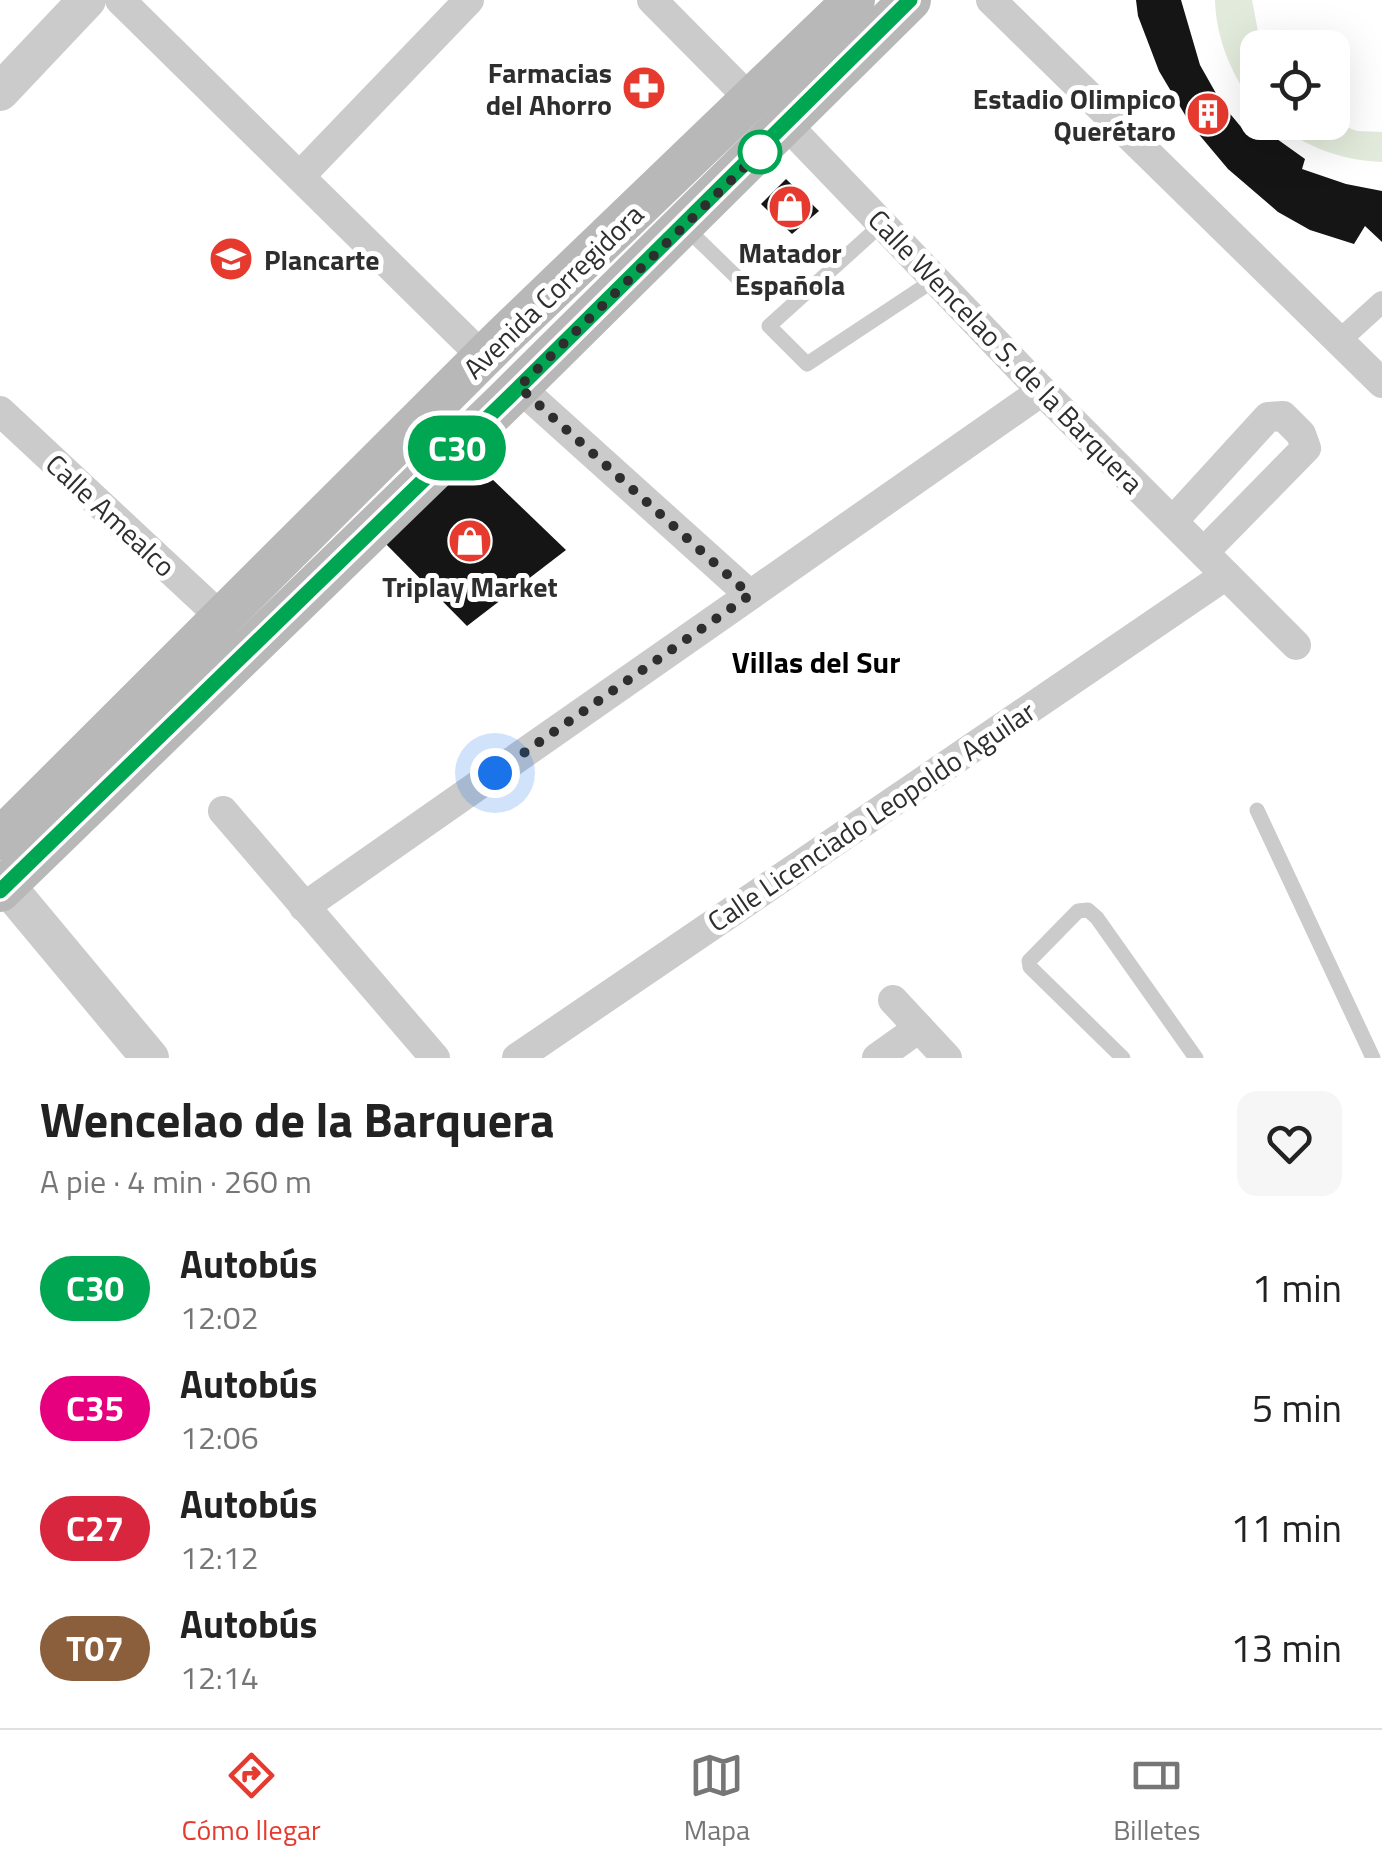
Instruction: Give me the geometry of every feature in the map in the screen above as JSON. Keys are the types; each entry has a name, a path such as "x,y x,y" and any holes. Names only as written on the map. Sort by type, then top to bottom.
{"main road":[{"name":"Avenida Corregidora","path":"2,885 519,387 910,0"},
{"name":"Avenida Corregidora","path":"0,839 845,3"}],"street":[{"path":"0,92 87,0"},
{"path":"120,0 483,357"},
{"path":"301,175 469,0"},
{"path":"652,0 750,99"},
{"path":"991,0 1382,383"},
{"name":"Calle Wencelao S. de la Barquera","path":"787,125 1042,391 1296,645"},
{"path":"1339,341 1382,302"},
{"path":"519,387 750,595"},
{"path":"304,907 1042,391"},
{"name":"Calle Amealco","path":"0,411 222,618"},
{"path":"1173,521 1268,417 1283,416 1301,434 1306,448 1205,551"},
{"name":"Calle Licenciado Leopoldo Aguilar","path":"518,1058 1226,575"},
{"path":"223,811 435,1058"},
{"path":"2,885 150,1058"},
{"path":"894,1000 947,1058"},
{"path":"877,1058 919,1028"}],"lane":[{"path":"882,224 769,326 807,364 934,280"},
{"path":"684,226 750,290"},
{"path":"1257,810 1373,1058"},
{"path":"1123,1058 1030,966 1029,961 1078,912 1088,910 1097,918 1196,1058"}],"green space":[{"path":"1215,0 1252,0 1258,30 1240,30 1240,85 1227,58"},
{"path":"1350,128 1382,132 1382,162 1325,151 1301,140 1350,140"}],"building":[{"name":"Estadio Olimpico Querétaro","path":"1136,0 1181,0 1200,65 1222,104 1240,126 1240,140 1278,140 1305,159 1302,169 1382,191 1382,242 1365,226 1354,244 1310,230 1278,212 1228,169 1191,125 1159,71 1138,16"},
{"name":"Matador Española","path":"786,179 819,211 792,234 761,204"},
{"name":"Triplay Market","path":"461,449 566,550 467,626 374,532"}],"bus line":[{"name":"C30","path":"0,891 787,125 910,0"}],"place":[{"name":"Farmacias del Ahorro","path":"644,88"},
{"name":"Estadio Olimpico Querétaro","path":"1208,114"},
{"name":"Matador Española","path":"790,207"},
{"name":"Plancarte","path":"231,259"},
{"name":"Triplay Market","path":"470,541"}],"district":[{"name":"Villas del Sur","path":"816,662"}],"route":[{"path":"495,773 750,595 519,387 760,152"}]}
